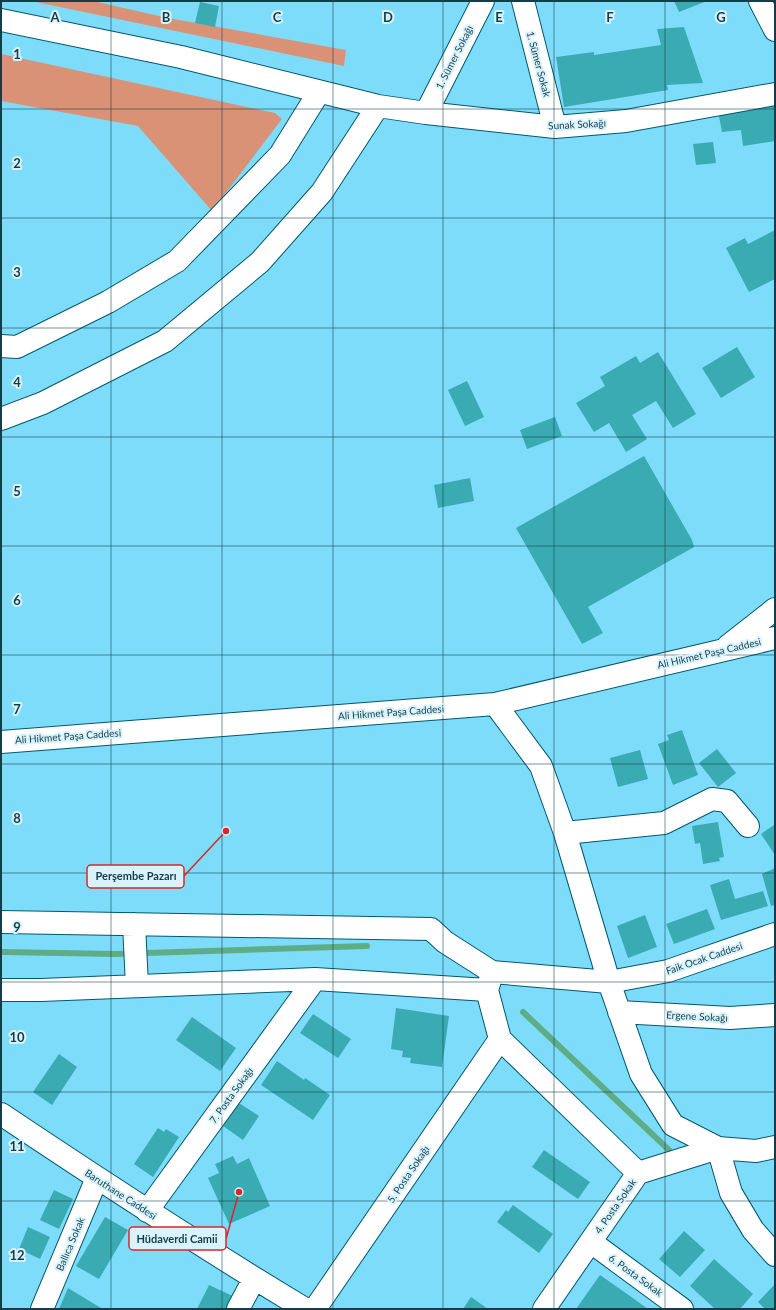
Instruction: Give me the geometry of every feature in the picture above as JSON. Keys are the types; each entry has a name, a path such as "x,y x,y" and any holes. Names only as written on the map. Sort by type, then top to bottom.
{"street":[{"name":"1. Sümer Sokağı","path":"426,113 482,1"},
{"name":"1. Sümer Sokak","path":"523,1 555,127"},
{"path":"760,1 775,30"},
{"name":"Sunak Sokağı","path":"1,20 181,57 378,106 426,113 555,127 626,121 775,94"},
{"path":"1,346 17,347 108,302 178,261 280,155 319,92"},
{"path":"1,419 43,403 165,341 260,262 322,192 378,106"},
{"path":"722,650 775,609"},
{"name":"Ali Hikmet Paşa Caddesi","path":"1,742 495,704 775,638"},
{"path":"495,704 541,766 565,833 609,982 640,1074 673,1125 718,1148 756,1151 775,1147"},
{"path":"565,833 664,823 712,799 727,801 748,826"},
{"path":"1,922 431,929 490,981 500,1039 638,1173"},
{"path":"134,924 137,986"},
{"name":"Faik Ocak Caddesi","path":"1,990 41,990 315,979 609,982 668,971 775,934"},
{"name":"7. Posta Sokağı","path":"147,1211 315,979"},
{"name":"Ergene Sokağı","path":"619,1012 730,1018 775,1015"},
{"name":"5. Posta Sokağı","path":"315,1309 500,1039"},
{"name":"Baruthane Caddesi","path":"1,1114 147,1211 254,1279 305,1309"},
{"path":"718,1148 731,1193 753,1230 775,1255"},
{"name":"4. Posta Sokak","path":"544,1309 638,1173 718,1148"},
{"name":"Ballıca Sokak","path":"42,1309 97,1178"},
{"name":"6. Posta Sokak","path":"591,1242 682,1309"},
{"path":"238,1309 254,1279"}],"shaded area":[{"path":"31,1 93,1 168,18 346,50 344,66"},
{"path":"1,54 275,113 282,119 212,211 138,126 1,101"}],"building":[{"path":"674,1 707,1 679,12"},
{"path":"200,2 219,6 215,27 195,23"},
{"path":"684,27 703,83 667,85 668,90 564,107 556,57 594,52 594,55 661,45 657,29"},
{"path":"775,103 775,141 743,146 741,130 722,132 718,111"},
{"path":"713,142 716,163 696,165 693,144"},
{"path":"775,230 775,279 749,292 726,248 745,238 748,244"},
{"path":"737,347 755,377 721,398 702,368"},
{"path":"658,352 696,414 673,428 656,401 632,415 647,439 626,452 609,423 594,432 576,403 605,386 600,377 636,356 640,363"},
{"path":"467,381 484,417 465,426 448,390"},
{"path":"555,417 562,436 527,449 520,430"},
{"path":"644,456 692,540 694,547 588,607 603,633 582,644 516,528"},
{"path":"470,478 474,501 438,508 434,485"},
{"path":"682,730 698,775 673,785 658,744 669,740 667,735"},
{"path":"717,749 736,773 718,787 699,763"},
{"path":"640,750 648,779 618,787 610,758"},
{"path":"718,822 724,857 719,858 720,861 703,864 700,843 695,844 692,826"},
{"path":"774,825 775,827 775,855 761,834"},
{"path":"775,868 775,905 771,906 762,874"},
{"path":"729,879 735,899 763,891 768,906 721,920 710,885"},
{"path":"707,909 715,929 674,944 666,924"},
{"path":"645,915 657,947 628,958 617,926"},
{"path":"396,1008 449,1016 442,1067 410,1063 411,1058 402,1057 403,1051 391,1049"},
{"path":"313,1014 351,1039 338,1058 300,1033"},
{"path":"192,1017 236,1048 220,1071 176,1040"},
{"path":"59,1054 77,1067 52,1105 33,1092"},
{"path":"277,1061 304,1080 305,1078 330,1095 313,1120 261,1085"},
{"path":"239,1103 259,1116 243,1140 223,1126"},
{"path":"158,1128 164,1132 166,1129 179,1137 153,1177 134,1164"},
{"path":"544,1150 590,1182 578,1199 532,1167"},
{"path":"233,1156 237,1164 249,1158 270,1206 229,1224 208,1178 219,1173 215,1164"},
{"path":"54,1190 73,1199 59,1229 40,1220"},
{"path":"513,1205 553,1234 539,1253 497,1222 506,1210 508,1212"},
{"path":"105,1217 128,1230 99,1279 76,1266"},
{"path":"28,1227 50,1237 40,1259 19,1249"},
{"path":"684,1231 705,1250 680,1277 659,1259"},
{"path":"714,1259 753,1294 740,1309 715,1309 690,1286"},
{"path":"600,1275 630,1296 648,1309 576,1309"},
{"path":"775,1284 775,1309 765,1309 758,1302"},
{"path":"209,1285 235,1297 229,1309 197,1309"},
{"path":"68,1288 101,1308 101,1309 59,1309"},
{"path":"471,1297 488,1309 463,1309"}],"waterway":[{"path":"1,952 115,954 367,946"},
{"path":"523,1012 669,1150"}],"place":[{"name":"Perşembe Pazarı","path":"226,831"},
{"name":"Hüdaverdi Camii","path":"239,1192"}]}
